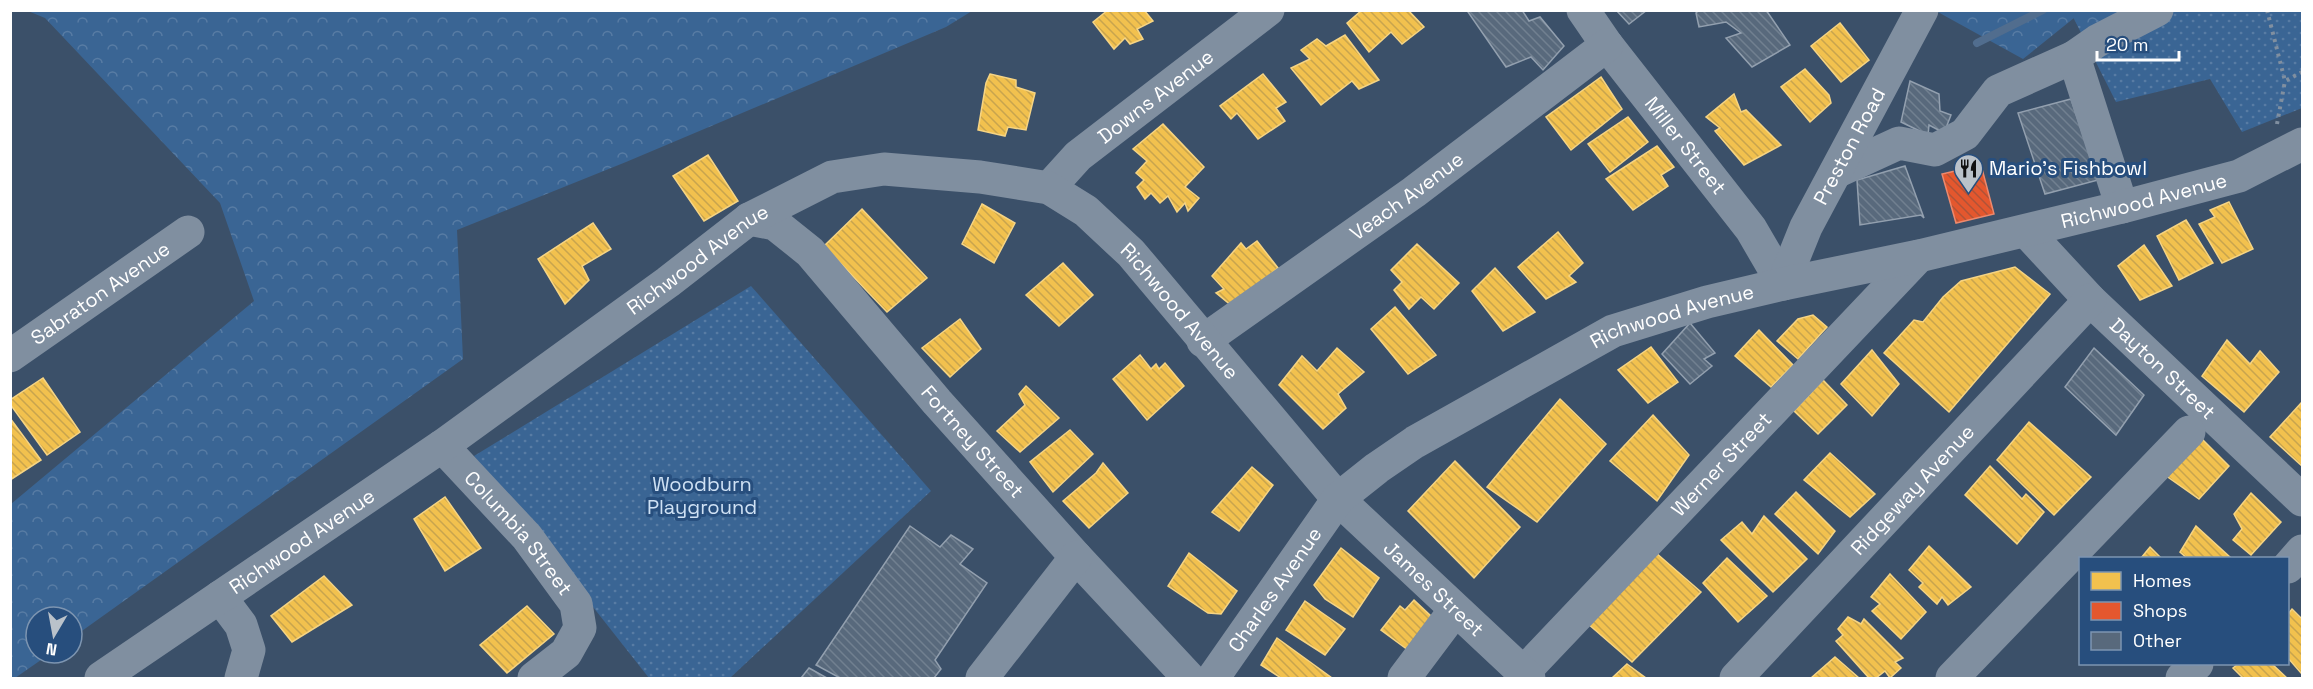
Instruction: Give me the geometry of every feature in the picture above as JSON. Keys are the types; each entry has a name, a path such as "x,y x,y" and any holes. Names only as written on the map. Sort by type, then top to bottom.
{"street":[{"name":"Downs Avenue","path":"1049,188 1078,156 1268,10"},
{"name":"Miller Street","path":"1583,10 1607,45 1751,229 1783,284"},
{"name":"Preston Road","path":"1783,284 1806,227 1922,10"},
{"path":"1836,172 1899,143 1935,150 1965,134 1998,91 2074,57 2097,41 2157,10"},
{"name":"Veach Avenue","path":"1203,341 1414,192 1607,45"},
{"path":"2074,57 2122,207"},
{"name":"Richwood Avenue","path":"101,678 442,446 668,282 749,219 832,177 884,169 980,177 1049,188 1086,211 1131,253 1338,500 1377,468 1415,442 1613,332 1707,302 2026,231 2239,176 2290,136"},
{"name":"Fortney Street","path":"749,219 775,224 810,252 937,402 1076,557 1189,678"},
{"name":"Dayton Street","path":"2026,231 2090,300 2302,500"},
{"name":"Sabraton Avenue","path":"10,356 188,232"},
{"name":"Werner Street","path":"1526,676 1919,256"},
{"name":"Ridgeway Avenue","path":"1736,678 2090,300"},
{"path":"1952,678 2188,432"},
{"name":"Columbia Street","path":"442,446 527,537 576,604 580,628 566,653 534,678"},
{"name":"James Street","path":"1338,500 1526,676"},
{"name":"Charles Avenue","path":"1213,678 1338,500"},
{"path":"2289,566 2302,551"},
{"path":"982,678 1076,557"},
{"path":"220,597 242,625 249,651 240,678"},
{"path":"1404,678 1455,610"},
{"path":"2182,678 2195,665"}],"path":[{"path":"2267,10 2285,81 2290,136"},
{"path":"2285,81 2302,72"}],"green space":[{"path":"972,10 946,27 626,162 457,230 463,359 84,629 84,605 24,605 24,665 34,665 15,678 11,678 11,504 254,301 220,203 45,18 28,11"},
{"path":"1936,11 2125,11 2078,26 2074,18 2023,59"},
{"path":"2070,11 2302,11 2302,108 2242,132 2210,79 2116,102"},
{"name":"Woodburn Playground","path":"751,286 931,491 730,678 649,678 474,456"}],"building: Homes":[{"path":"1108,10 1144,10 1153,21 1137,29 1143,39 1130,44 1125,38 1114,49 1093,22"},
{"path":"1362,10 1408,10 1424,27 1402,44 1391,32 1369,52 1347,23"},
{"path":"1840,23 1869,60 1841,82 1811,46"},
{"path":"1345,35 1379,80 1359,89 1352,81 1321,105 1291,68 1310,59 1301,50 1317,39 1326,46"},
{"path":"1805,69 1829,95 1831,103 1810,122 1781,87"},
{"path":"990,74 1016,80 1016,87 1035,93 1026,130 1008,127 1005,136 978,130 986,83"},
{"path":"1263,74 1286,102 1276,108 1285,121 1258,139 1237,113 1231,119 1220,106"},
{"path":"1601,77 1622,109 1571,150 1546,117"},
{"path":"1734,94 1741,112 1746,110 1781,145 1744,165 1715,131 1720,128 1706,117"},
{"path":"1628,117 1648,142 1610,172 1588,144"},
{"path":"1163,124 1204,167 1185,187 1199,198 1188,211 1185,203 1177,212 1168,196 1160,203 1151,193 1145,199 1137,187 1144,180 1136,173 1147,161 1133,149"},
{"path":"1657,146 1674,167 1661,175 1668,186 1633,210 1606,179"},
{"path":"708,155 738,201 704,221 673,176"},
{"path":"2229,202 2253,249 2222,263 2199,224 2215,217 2210,210"},
{"path":"982,204 1015,223 994,263 962,244"},
{"path":"862,209 927,278 887,312 824,246"},
{"path":"2186,220 2213,263 2179,280 2157,236"},
{"path":"593,223 611,249 582,266 589,280 565,304 538,259"},
{"path":"1558,232 1583,263 1569,276 1576,282 1546,299 1518,267"},
{"path":"1257,241 1278,268 1232,306 1216,293 1224,289 1212,276 1241,243 1246,249"},
{"path":"1417,244 1459,283 1434,309 1421,297 1409,309 1394,290 1402,282 1391,270"},
{"path":"2144,245 2172,286 2140,300 2118,266"},
{"path":"1063,263 1093,295 1059,326 1026,295"},
{"path":"2015,267 2050,294 1949,412 1884,353 1914,320 1923,322 1943,297 1961,281"},
{"path":"1495,268 1535,312 1503,331 1472,291"},
{"path":"1395,307 1436,355 1408,374 1371,329"},
{"path":"1813,315 1827,327 1798,359 1777,341 1798,319"},
{"path":"960,319 981,349 950,377 922,348"},
{"path":"1759,330 1793,365 1771,387 1735,356"},
{"path":"2227,340 2250,364 2260,351 2279,372 2244,412 2202,376"},
{"path":"1651,347 1678,382 1648,403 1618,370"},
{"path":"1337,348 1364,372 1338,394 1346,408 1323,429 1279,385 1302,356 1317,371"},
{"path":"1872,350 1899,384 1872,416 1841,384"},
{"path":"1140,355 1151,369 1156,364 1159,369 1165,363 1184,386 1147,420 1113,379"},
{"path":"43,378 80,432 47,455 10,404 10,400"},
{"path":"1823,380 1847,405 1818,434 1794,411"},
{"path":"1026,386 1059,418 1020,452 997,431 1025,405 1019,394"},
{"path":"1560,399 1606,444 1537,522 1487,487"},
{"path":"2302,402 2302,466 2270,437"},
{"path":"1653,415 1689,455 1657,501 1610,461"},
{"path":"10,418 41,460 10,480"},
{"path":"2029,422 2091,477 2054,515 1997,460"},
{"path":"1070,430 1093,454 1053,492 1030,462"},
{"path":"2201,438 2229,466 2199,499 2162,473"},
{"path":"1830,453 1875,494 1850,517 1804,480"},
{"path":"1455,461 1520,527 1474,578 1408,511"},
{"path":"1103,463 1128,493 1089,528 1063,501 1096,473"},
{"path":"1990,466 2022,499 2026,494 2044,512 2017,544 1965,495"},
{"path":"1252,467 1273,485 1239,531 1212,512"},
{"path":"1796,492 1835,531 1818,554 1775,514"},
{"path":"2251,493 2281,522 2251,555 2233,540 2242,529 2234,514"},
{"path":"445,497 481,548 445,571 414,519"},
{"path":"1764,516 1807,559 1773,592 1721,540 1742,522 1752,534"},
{"path":"2196,526 2230,557 2186,557 2180,552"},
{"path":"1929,546 1971,587 1948,605 1942,597 1937,604 1919,587 1923,583 1909,570"},
{"path":"2150,547 2160,557 2142,557"},
{"path":"1341,548 1379,578 1353,617 1325,599 1314,585"},
{"path":"1655,552 1701,592 1632,662 1587,623"},
{"path":"1189,553 1237,591 1221,614 1208,613 1168,586"},
{"path":"1727,558 1767,596 1738,622 1703,583"},
{"path":"1890,574 1926,612 1901,639 1872,611 1880,604 1871,597"},
{"path":"324,576 352,605 292,642 271,616"},
{"path":"1414,600 1433,618 1412,653 1381,630 1400,606 1405,610"},
{"path":"1305,601 1345,629 1325,655 1286,630"},
{"path":"527,606 554,634 507,673 480,645"},
{"path":"2292,609 2302,619 2301,673 2289,659 2289,613"},
{"path":"1848,617 1861,624 1864,619 1903,658 1895,662 1901,668 1890,678 1885,671 1876,678 1869,678 1836,641 1843,635 1838,629"},
{"path":"1277,638 1332,678 1281,678 1261,665"},
{"path":"1835,657 1859,678 1811,678"},
{"path":"1627,664 1646,678 1612,678"},
{"path":"2237,665 2273,665 2287,678 2243,678 2233,668"}],"building: Shops":[{"name":"Mario's Fishbowl","path":"1981,165 1994,214 1956,223 1942,174"}],"building: Other":[{"path":"1469,10 1522,10 1529,21 1540,17 1564,46 1543,70 1531,57 1506,67 1468,12"},
{"path":"1616,10 1647,10 1629,24"},
{"path":"1699,10 1766,10 1790,45 1752,67 1726,38 1741,33 1726,22 1699,27 1696,13"},
{"path":"1910,81 1939,94 1940,111 1951,115 1944,133 1929,125 1928,135 1901,122"},
{"path":"2071,99 2098,180 2045,194 2018,113"},
{"path":"1905,166 1924,218 1921,215 1860,225 1857,180"},
{"path":"1690,323 1715,353 1704,359 1712,366 1690,384 1662,354"},
{"path":"2094,348 2144,395 2116,435 2065,387"},
{"path":"910,526 940,547 951,535 973,549 960,564 987,583 935,660 941,669 934,678 840,678 816,665"},
{"path":"809,668 827,678 801,678"}],"waterway":[{"path":"1977,43 2043,10"}],"place":[{"name":"Mario's Fishbowl","path":"1968,194"}]}
